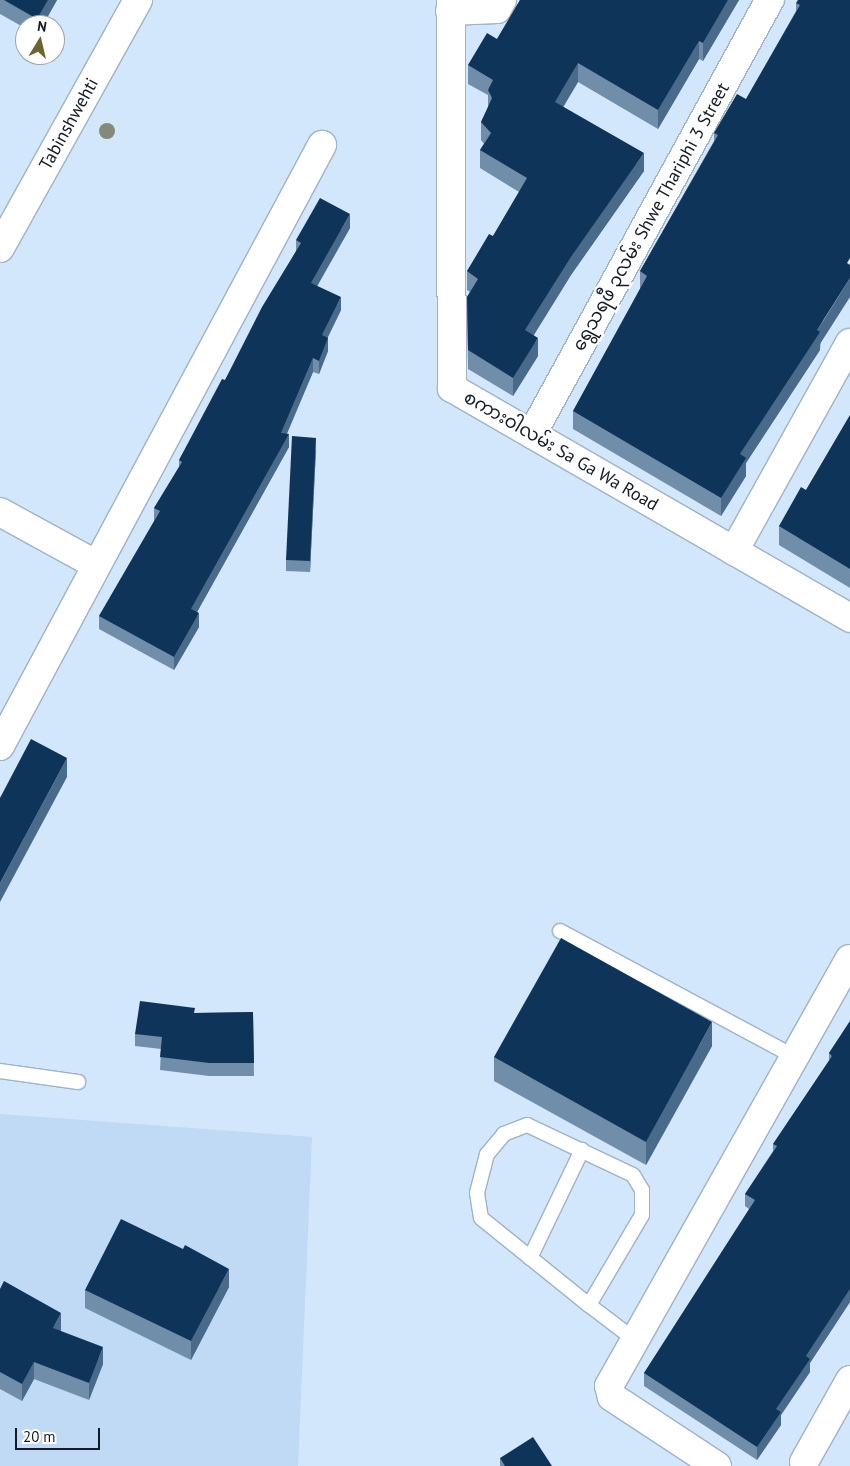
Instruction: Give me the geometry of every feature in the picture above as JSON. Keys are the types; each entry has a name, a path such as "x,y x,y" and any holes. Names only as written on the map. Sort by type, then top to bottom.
{"street":[{"name":"Tabinshwehti","path":"0,248 138,0"},
{"path":"451,6 498,9 502,0"},
{"name":"ရွေသရဖီ ၃လမ်း Shwe Thariphi 3 Street","path":"532,434 770,0"},
{"name":"စကားဝါလမ်း Sa Ga Wa Road","path":"451,6 452,388 850,618"},
{"path":"0,746 95,564 322,145"},
{"path":"734,551 850,343"},
{"path":"0,512 95,564"},
{"path":"717,1466 612,1397 609,1386 850,959"},
{"path":"803,1465 850,1380"}],"lane":[{"path":"560,931 795,1056"},
{"path":"0,1071 78,1082"},
{"path":"589,1304 642,1215 642,1190 633,1175 527,1125 504,1134 487,1154 477,1193 481,1218 530,1258 635,1340"},
{"path":"530,1258 582,1150"}],"shaded area":[{"path":"0,1114 312,1137 298,1466 0,1466"}],"building":[{"path":"4,0 48,0 39,15 30,15"},
{"path":"520,0 728,0 703,43 699,41 658,110 578,63 555,102 644,153 571,257 525,330 538,338 513,378 468,350 467,297 478,279 467,271 489,234 493,236 527,178 480,150 491,133 481,122 492,98 488,90 493,80 468,65 487,33 497,39"},
{"path":"798,0 850,0 850,258 847,263 850,265 850,278 817,330 820,332 740,454 746,458 721,498 573,411 647,276 640,271 718,135 714,133 737,94 746,99 800,5 796,3"},
{"path":"320,198 350,214 311,283 341,297 322,335 328,338 319,361 313,358 281,433 289,434 191,609 199,613 174,657 99,616 160,511 154,508 182,462 179,460 222,379 225,380 262,307 301,243 296,240"},
{"path":"850,415 850,569 779,526 801,487 806,490"},
{"path":"292,436 316,438 310,561 286,560"},
{"path":"31,739 67,758 0,883 0,798"},
{"path":"561,938 712,1022 646,1142 494,1057"},
{"path":"140,1001 195,1008 194,1013 253,1012 254,1063 209,1063 160,1057 162,1037 135,1034"},
{"path":"850,1021 850,1289 806,1356 810,1359 776,1409 781,1412 757,1447 644,1373 755,1200 745,1194 777,1146 773,1144 832,1056 829,1053"},
{"path":"121,1219 183,1249 185,1245 229,1269 191,1341 85,1290"},
{"path":"4,1281 61,1313 53,1328 103,1347 89,1383 34,1362 22,1384 0,1372 0,1289"},
{"path":"533,1437 552,1466 505,1466 500,1458"}]}
